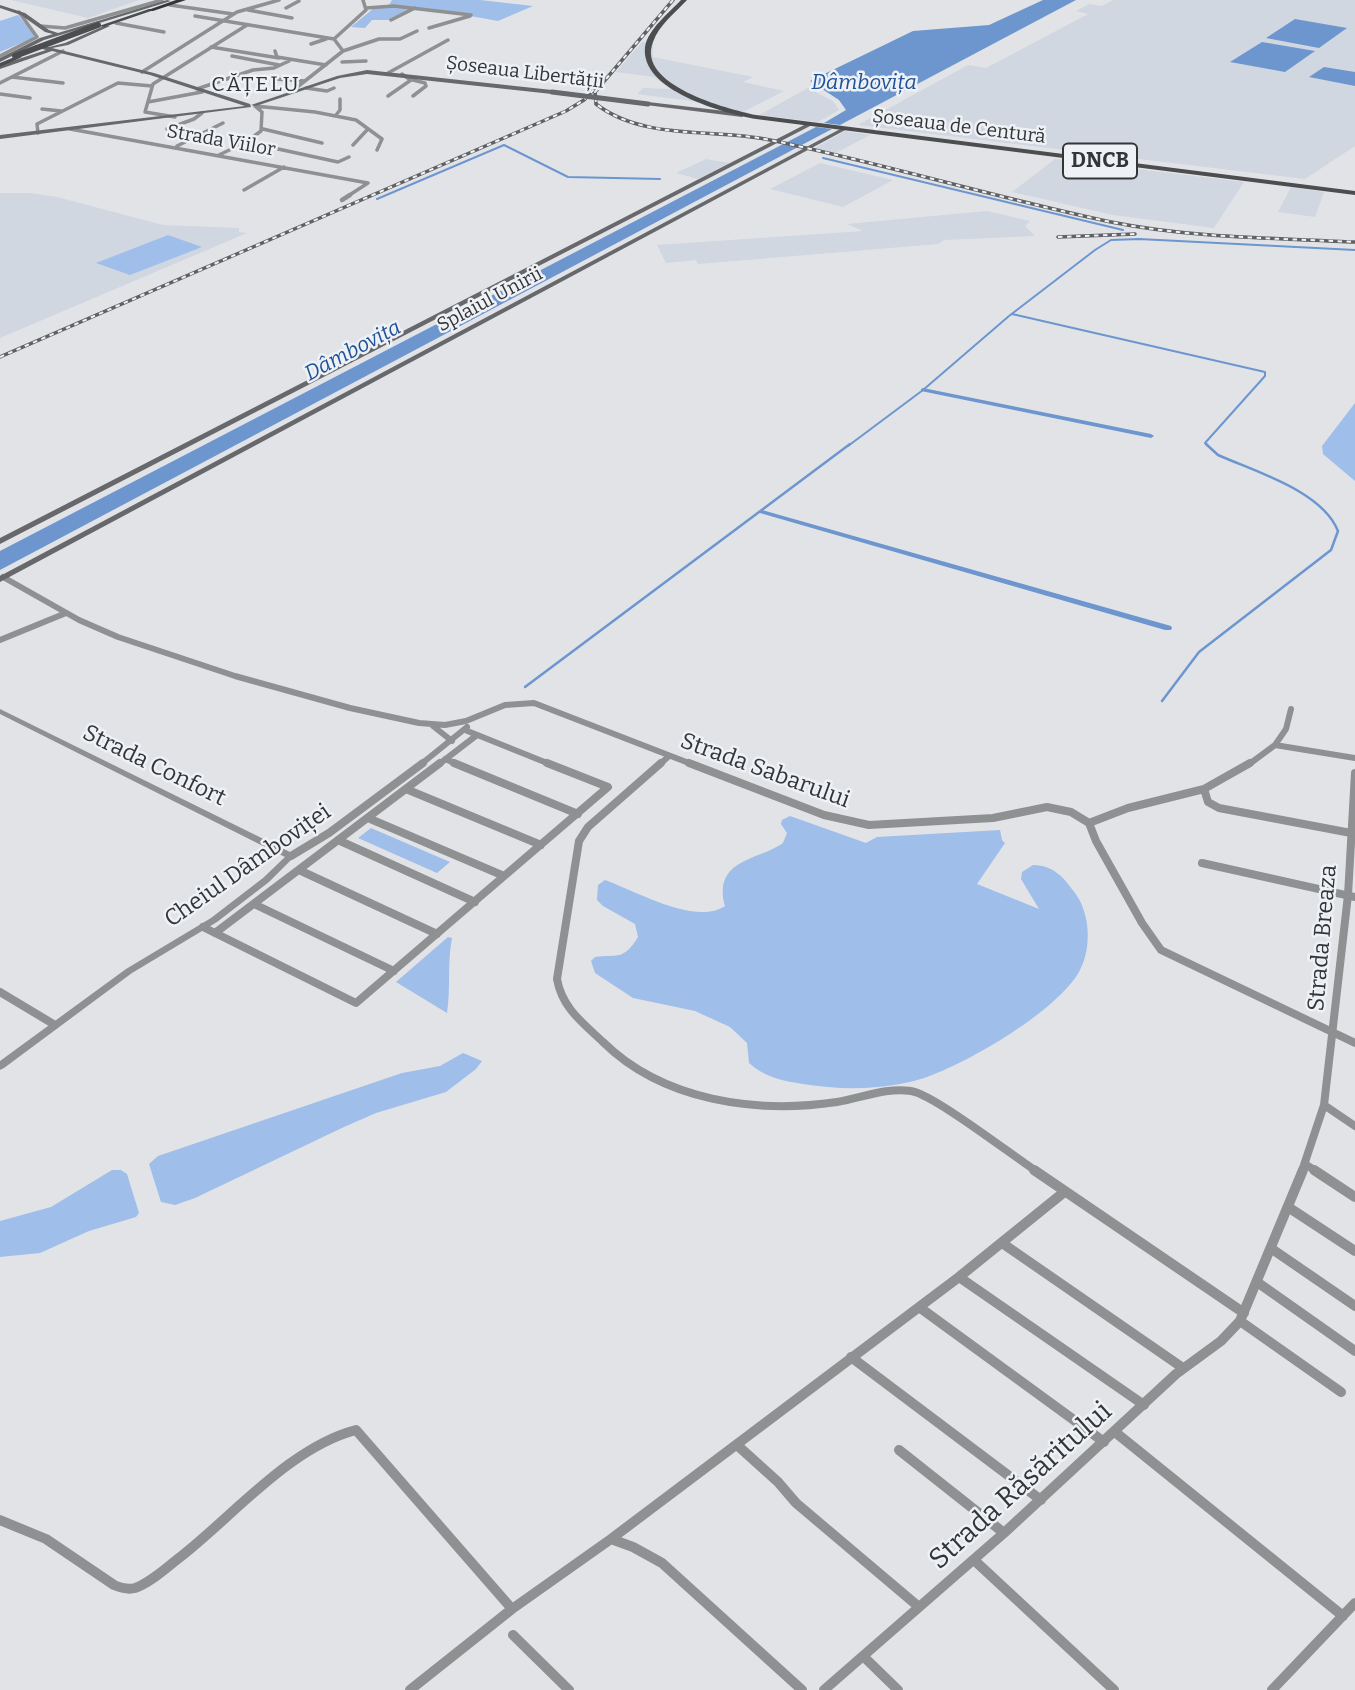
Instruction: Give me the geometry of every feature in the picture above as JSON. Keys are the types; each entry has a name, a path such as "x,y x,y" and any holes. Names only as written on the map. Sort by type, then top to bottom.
{"highway":[{"path":"161,4 184,0"}],"main road":[{"path":"6,60 101,24 161,4 184,0"},
{"name":"Șoseaua de Centură","path":"684,0 651,40 647,51 648,59 655,71 669,83 709,105 728,111 810,124 1355,193"},
{"path":"37,46 67,40 161,4"},
{"path":"6,60 57,32 101,24 161,4"},
{"path":"0,6 19,12 67,40"},
{"path":"37,46 45,33 40,26"},
{"path":"43,39 67,40"},
{"path":"6,60 52,49 67,40"},
{"path":"67,40 65,48 71,53"},
{"path":"37,46 163,77 252,106"},
{"path":"6,60 63,51"},
{"name":"Șoseaua Libertății","path":"0,137 252,106 296,91 305,85 354,74 388,73 743,115"},
{"path":"702,110 709,109 709,105"},
{"path":"694,110 728,111"},
{"path":"792,121 801,125 798,130"},
{"name":"Splaiul Unirii","path":"0,541 810,124"},
{"name":"Splaiul Unirii","path":"1,578 846,128"}],"street":[{"path":"142,72 233,14 279,0"},
{"path":"290,0 301,0"},
{"path":"286,8 301,0"},
{"path":"363,0 366,8"},
{"path":"387,6 390,0"},
{"path":"57,32 161,4 233,14"},
{"path":"334,39 366,8 387,6 471,15 429,28"},
{"path":"391,20 415,8"},
{"path":"246,9 292,18"},
{"path":"6,60 37,37 19,12"},
{"path":"195,16 334,39 343,51"},
{"path":"116,23 164,32"},
{"path":"175,117 145,112 152,86 247,25"},
{"path":"275,79 305,85 343,51 382,37 400,39 417,31"},
{"path":"311,44 328,38"},
{"path":"388,73 448,40"},
{"path":"212,46 233,49"},
{"path":"212,46 289,61 326,65"},
{"path":"0,83 63,51"},
{"path":"275,51 279,58"},
{"path":"232,56 281,65"},
{"path":"337,56 342,64 366,61"},
{"path":"197,89 289,61"},
{"path":"402,75 424,82 426,86 413,96"},
{"path":"12,76 63,83"},
{"path":"105,80 152,86"},
{"path":"388,96 411,80"},
{"path":"38,132 36,125 120,82"},
{"name":"Șoseaua Libertății","path":"305,85 327,91 334,88"},
{"path":"148,102 204,91"},
{"path":"0,92 25,93"},
{"path":"0,92 30,98"},
{"path":"336,115 340,110 340,99"},
{"path":"252,106 336,115 359,121 382,141 377,150"},
{"path":"252,106 262,112 263,129"},
{"path":"41,109 61,111"},
{"path":"167,129 194,119 202,113"},
{"path":"175,147 223,123"},
{"name":"Strada Viilor","path":"70,129 368,183 342,200"},
{"path":"219,155 246,142 263,129"},
{"path":"263,129 322,143"},
{"path":"353,145 356,138 367,130"},
{"path":"246,142 338,162 349,157"},
{"path":"244,190 284,167"},
{"path":"1,578 66,613 131,641 247,680 350,708 429,724 449,725 462,733 477,735 608,788 356,1003 203,927"},
{"path":"0,640 66,613"},
{"name":"Strada Sabarului","path":"449,725 511,703 534,703 824,815 854,824 993,818 1047,807 1066,810 1089,823"},
{"path":"1291,709 1286,729 1275,745 1247,765 1210,783 1204,789 1128,808 1089,823 1096,841 1142,923 1161,950 1355,1043"},
{"name":"Strada Confort","path":"0,711 291,856"},
{"name":"Cheiul Dâmboviței","path":"0,1066 144,961 203,927 255,889 291,856 352,816 452,741 477,716"},
{"path":"429,724 452,741"},
{"path":"215,933 477,735"},
{"path":"1275,745 1355,758"},
{"path":"669,756 588,827 579,841 557,979 561,998 570,1012 637,1072 670,1086 705,1096 762,1103 800,1104 836,1102 899,1090 921,1093 1242,1317 1340,1392"},
{"path":"445,759 578,814"},
{"name":"Strada Breaza","path":"1324,1105 1352,896 1350,833 1355,773"},
{"path":"406,789 541,845"},
{"path":"1204,789 1208,802 1219,808 1350,833"},
{"path":"352,816 366,819 504,876"},
{"path":"338,840 475,902"},
{"path":"1202,863 1352,896"},
{"path":"299,870 437,934"},
{"path":"254,904 394,971"},
{"path":"0,992 55,1025"},
{"path":"1324,1105 1355,1126"},
{"name":"Strada Răsăritului","path":"824,1690 1041,1500 1183,1368 1221,1341 1242,1317 1289,1207 1324,1105"},
{"path":"1305,1164 1355,1197"},
{"path":"411,1690 512,1609 611,1539 959,1277 1063,1193"},
{"path":"1289,1207 1355,1251"},
{"path":"1002,1243 1183,1368"},
{"path":"1272,1248 1355,1306"},
{"path":"959,1277 1144,1405"},
{"path":"1257,1282 1355,1351"},
{"path":"919,1307 1104,1442"},
{"path":"851,1357 1041,1500"},
{"path":"0,1520 52,1542 114,1585 124,1589 135,1588 304,1456 337,1435 356,1430 512,1609"},
{"path":"1115,1432 1343,1616"},
{"path":"737,1445 778,1482 796,1503 919,1607"},
{"path":"899,1450 1004,1533"},
{"path":"611,1539 633,1547 662,1563 802,1690"},
{"path":"974,1560 1114,1690"},
{"path":"1272,1690 1355,1603"},
{"path":"513,1635 569,1690"},
{"path":"863,1656 898,1690"}],"shaded area":[{"path":"11,0 139,0 88,18"},
{"path":"392,0 480,0 533,6 498,21 389,5"},
{"path":"1113,0 1355,0 1355,146 1305,179 858,125 968,65 986,68 1088,14 1076,11 1089,4 1102,6"},
{"path":"374,8 413,9 389,20 372,20 365,28 351,27"},
{"path":"18,15 35,35 0,52 0,21"},
{"path":"642,42 653,43 653,57 753,77 743,82 784,91 743,112 707,103 637,94 643,88 670,89 654,77 616,72"},
{"path":"808,88 833,101 839,110 818,122 759,115"},
{"path":"845,131 870,135 836,153 815,148"},
{"path":"706,159 729,163 698,179 676,173"},
{"path":"1055,159 1244,182 1214,228 1113,215 1012,192"},
{"path":"820,163 893,180 843,207 770,189"},
{"path":"1291,187 1324,192 1315,217 1278,212"},
{"path":"0,193 30,193 57,197 163,225 239,228 239,232 247,233 0,338"},
{"path":"987,211 1030,221 1025,226 1035,236 944,240 938,244 698,264 696,260 666,263 657,245 863,231 847,224"},
{"path":"168,235 202,247 130,275 96,263"},
{"path":"1355,403 1355,481 1323,454 1322,446"},
{"path":"790,816 866,843 877,837 1000,830 1005,843 977,884 1039,909 1021,879 1022,872 1033,865 1058,873 1075,893 1084,910 1088,941 1080,970 1069,986 1030,1020 956,1065 914,1081 858,1088 803,1084 767,1075 749,1063 747,1043 730,1027 695,1011 633,998 595,973 591,961 595,957 624,953 638,937 635,924 597,900 598,885 605,880 665,905 698,912 713,911 725,906 725,879 731,870 783,843 787,833 781,824 782,820"},
{"path":"371,828 450,862 437,873 358,838"},
{"path":"448,937 452,938 447,1013 396,982"},
{"path":"463,1053 482,1061 476,1069 446,1092 376,1113 195,1198 175,1205 161,1202 149,1164 158,1156 402,1073 440,1066"},
{"path":"112,1170 121,1170 127,1174 139,1213 136,1217 89,1231 40,1253 0,1257 0,1221 51,1207"}],"water":[{"name":"Dâmbovița","path":"1043,0 1076,0 840,125 824,123 846,110 839,100 810,81 913,31 989,25"},
{"path":"1295,19 1347,28 1319,48 1266,38"},
{"path":"1262,42 1315,51 1285,72 1230,62"},
{"path":"1324,67 1355,72 1355,86 1309,77"},
{"path":"816,127 832,129 0,570 0,551"}],"waterway":[{"path":"377,199 504,145 568,177 660,179"},
{"path":"823,158 1123,230"},
{"path":"848,446 923,390 1009,316 1111,240 1139,239 1355,250"},
{"path":"1012,314 1265,372 1265,376 1206,444"},
{"path":"923,390 1151,436"},
{"path":"525,687 850,444"},
{"path":"1162,701 1199,652 1331,550 1338,531 1330,517 1303,494 1218,455 1206,444"},
{"path":"762,512 1168,628"}],"railway":[{"path":"673,0 595,92 596,104 615,116 635,124 657,128 770,140 1111,222 1171,231 1355,242"},
{"path":"0,357 566,111 584,100 595,88"},
{"path":"1058,237 1135,234"}],"district":[{"name":"CĂȚELU","path":"256,85"}]}
